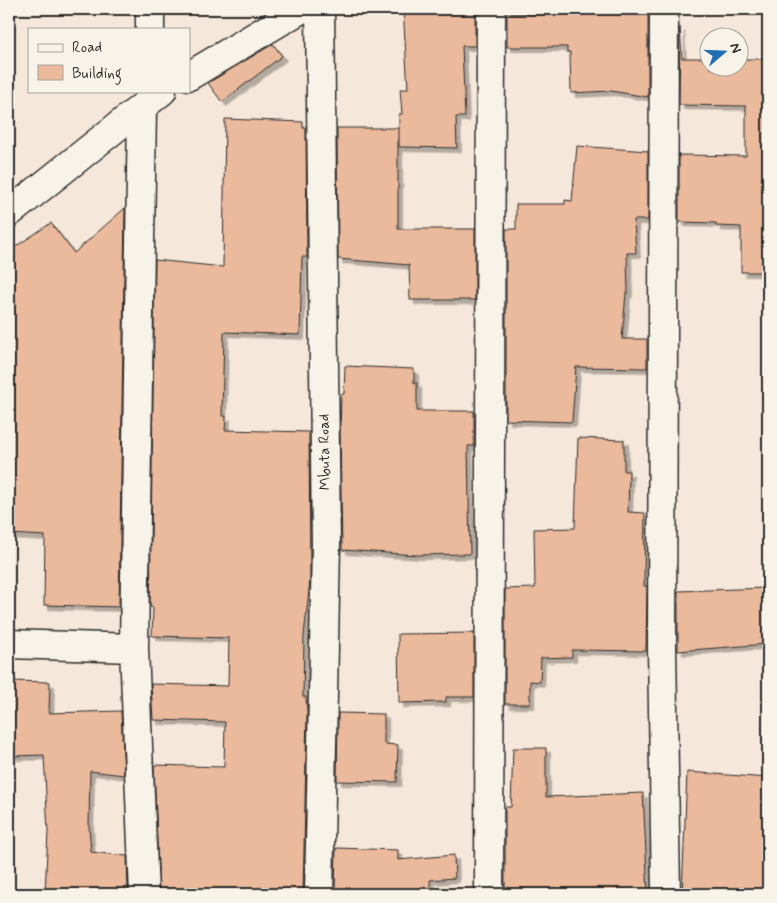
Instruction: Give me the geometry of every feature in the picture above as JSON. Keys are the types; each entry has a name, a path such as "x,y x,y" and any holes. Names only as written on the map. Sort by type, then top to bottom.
{"street":[{"path":"150,9 150,28"},
{"path":"190,75 302,9"},
{"name":"Mbuta Road","path":"319,894 326,545 320,9"},
{"path":"489,894 491,9"},
{"path":"664,9 662,647 666,894"},
{"path":"9,213 152,97"},
{"path":"144,894 134,648 152,97"},
{"path":"9,644 134,648"}],"building":[{"path":"403,9 475,9 475,46 462,46 465,117 456,117 457,148 399,147 399,114 402,114 400,89 408,89"},
{"path":"543,9 648,9 648,97 611,91 571,93 570,52 567,52 567,47 507,47 507,13 543,14"},
{"path":"680,27 682,58 700,58 700,78 750,78 750,59 768,59 768,272 741,272 741,227 716,226 716,223 680,222 679,220 679,155 746,156 746,106 679,105"},
{"path":"273,44 282,56 222,102 208,83"},
{"path":"225,119 303,122 303,128 306,128 307,257 302,257 300,335 224,332 222,416 226,416 225,430 309,432 310,580 304,636 303,697 306,697 307,712 303,894 159,894 154,765 224,767 225,722 153,720 151,684 228,686 229,638 152,636 153,607 150,607 155,260 223,267"},
{"path":"337,128 398,128 398,229 475,229 475,300 410,300 409,265 338,259"},
{"path":"577,146 648,151 648,220 634,220 636,253 627,253 628,293 626,293 622,339 647,339 647,368 576,367 572,422 506,420 506,229 516,229 516,204 565,204 565,200 572,201"},
{"path":"125,208 119,607 44,605 45,536 9,534 9,251 51,223 74,253"},
{"path":"345,366 414,369 414,383 417,383 417,411 474,411 474,446 468,446 470,554 417,555 342,550 340,432 341,394 344,394"},
{"path":"578,438 624,440 624,471 629,471 628,512 645,513 644,586 647,586 646,651 572,650 572,657 541,658 540,682 530,681 530,704 505,704 505,589 535,588 534,529 575,528"},
{"path":"768,588 768,644 678,651 678,591"},
{"path":"474,633 474,697 446,697 446,702 399,703 398,634"},
{"path":"9,681 50,682 49,713 121,711 124,775 90,771 89,827 91,852 127,856 128,894 45,892 48,832 44,755 12,756 12,745 9,745"},
{"path":"338,713 384,714 384,744 398,745 397,782 337,781"},
{"path":"513,748 546,748 546,797 643,793 648,894 505,894 505,807 511,807"},
{"path":"687,772 768,778 768,894 682,894"},
{"path":"336,848 398,850 398,860 454,855 455,878 430,880 431,894 335,894"}]}
